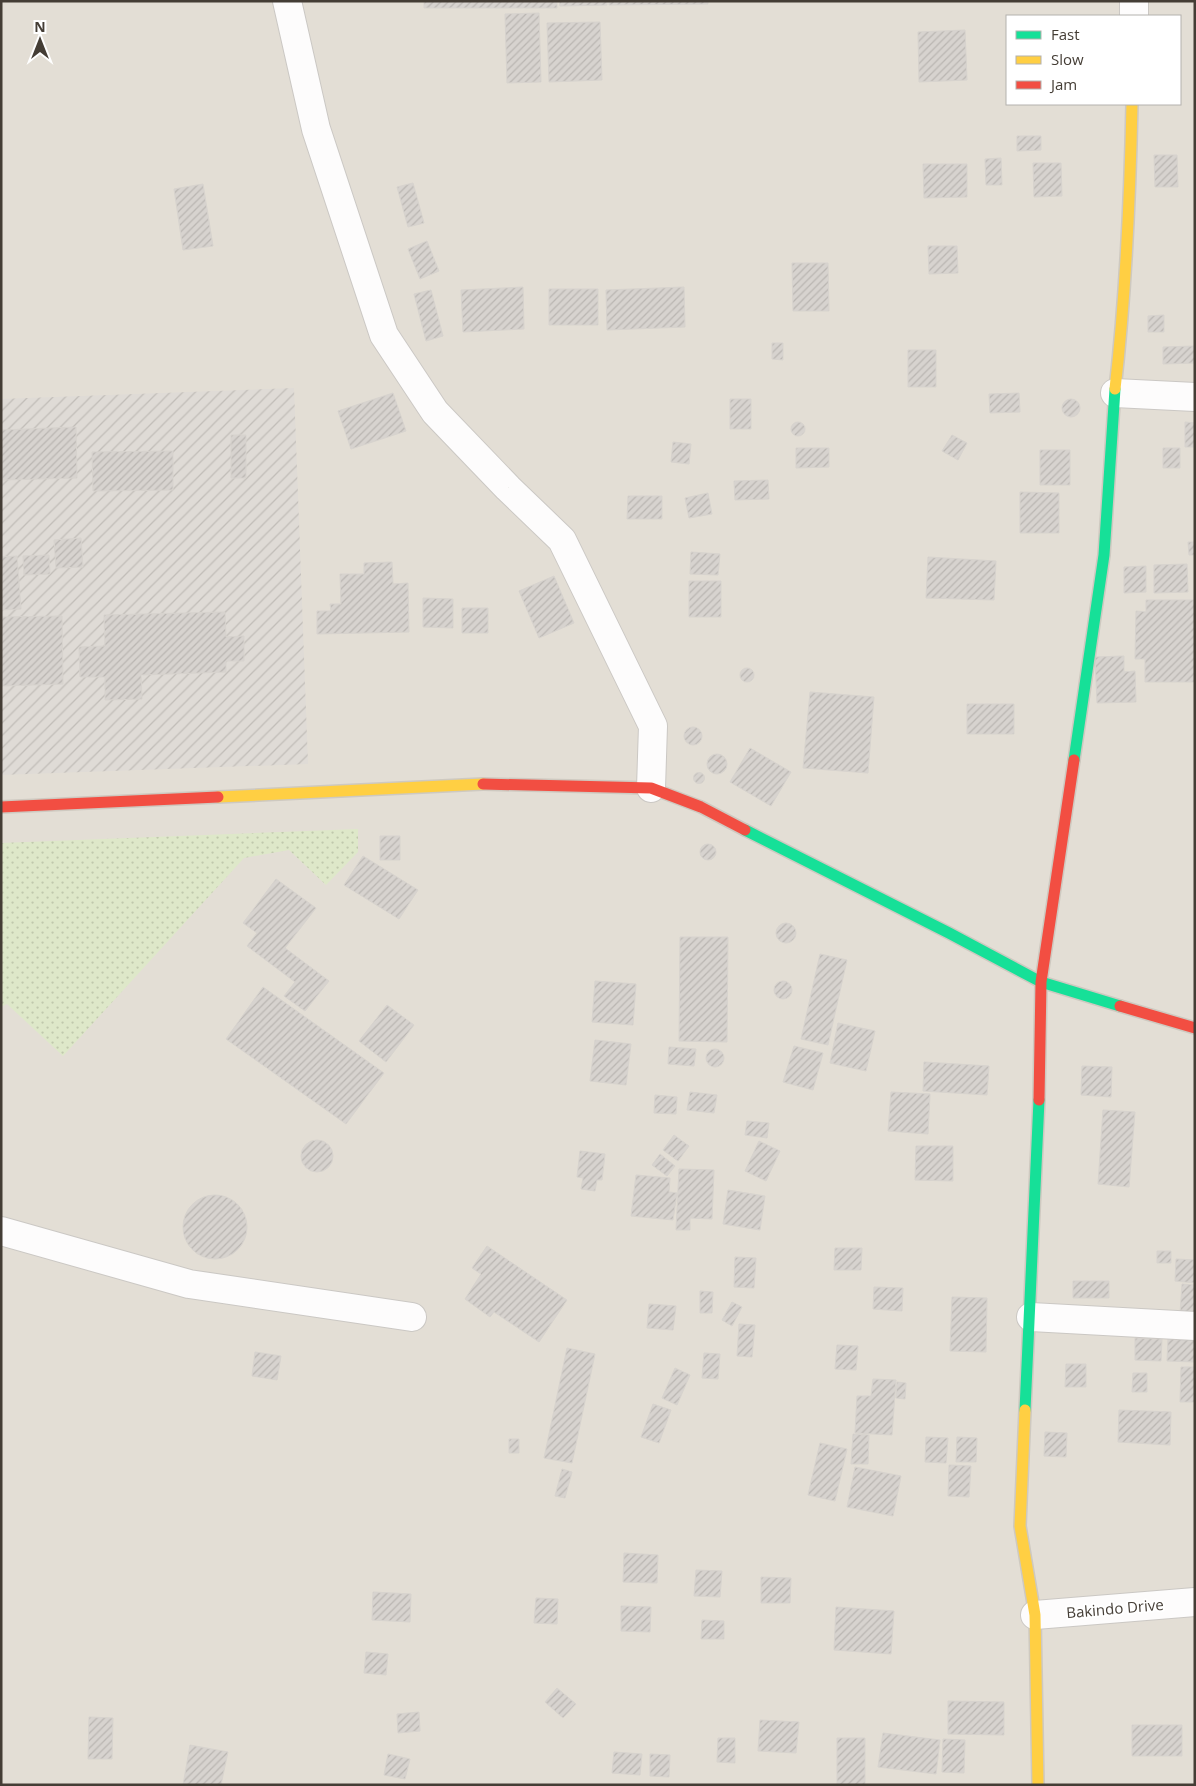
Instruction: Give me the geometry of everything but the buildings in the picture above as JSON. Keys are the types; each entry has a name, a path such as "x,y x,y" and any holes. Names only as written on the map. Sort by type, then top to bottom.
{"street":[{"path":"287,1 316,129 384,335 436,412 508,488 562,540 653,726 651,788"},
{"path":"1134,1 1134,15"},
{"path":"1038,1785 1036,1615 1020,1526 1031,1317 1039,1103 1041,982 1104,555 1115,393 1123,320 1132,105"},
{"path":"1115,393 1195,397"},
{"path":"1,807 484,784 651,788 701,807 1041,982 1195,1028"},
{"path":"1,1231 189,1284 412,1317"},
{"path":"1031,1317 1195,1326"},
{"name":"Bakindo Drive","path":"1036,1615 1195,1602"}],"shaded area":[{"path":"1,1 1195,1 1195,1785 1,1785"},
{"path":"294,388 308,764 1,775 1,399"}],"green space":[{"path":"358,829 358,852 326,885 289,850 244,858 63,1056 7,1004 1,1007 1,843"}],"traffic: fast":[{"path":"1074,760 1104,555 1115,389"},
{"path":"745,830 949,933 1041,982 1120,1006"},
{"path":"1025,1410 1039,1100"}],"traffic: slow":[{"path":"1115,389 1127,246 1132,105"},
{"path":"218,797 483,784"},
{"path":"1025,1410 1020,1526 1035,1615 1038,1785"}],"traffic: jam":[{"path":"1039,1100 1041,982 1074,760"},
{"path":"483,784 651,788 701,807 745,830"},
{"path":"1,807 218,797"},
{"path":"1120,1006 1195,1028"}]}
